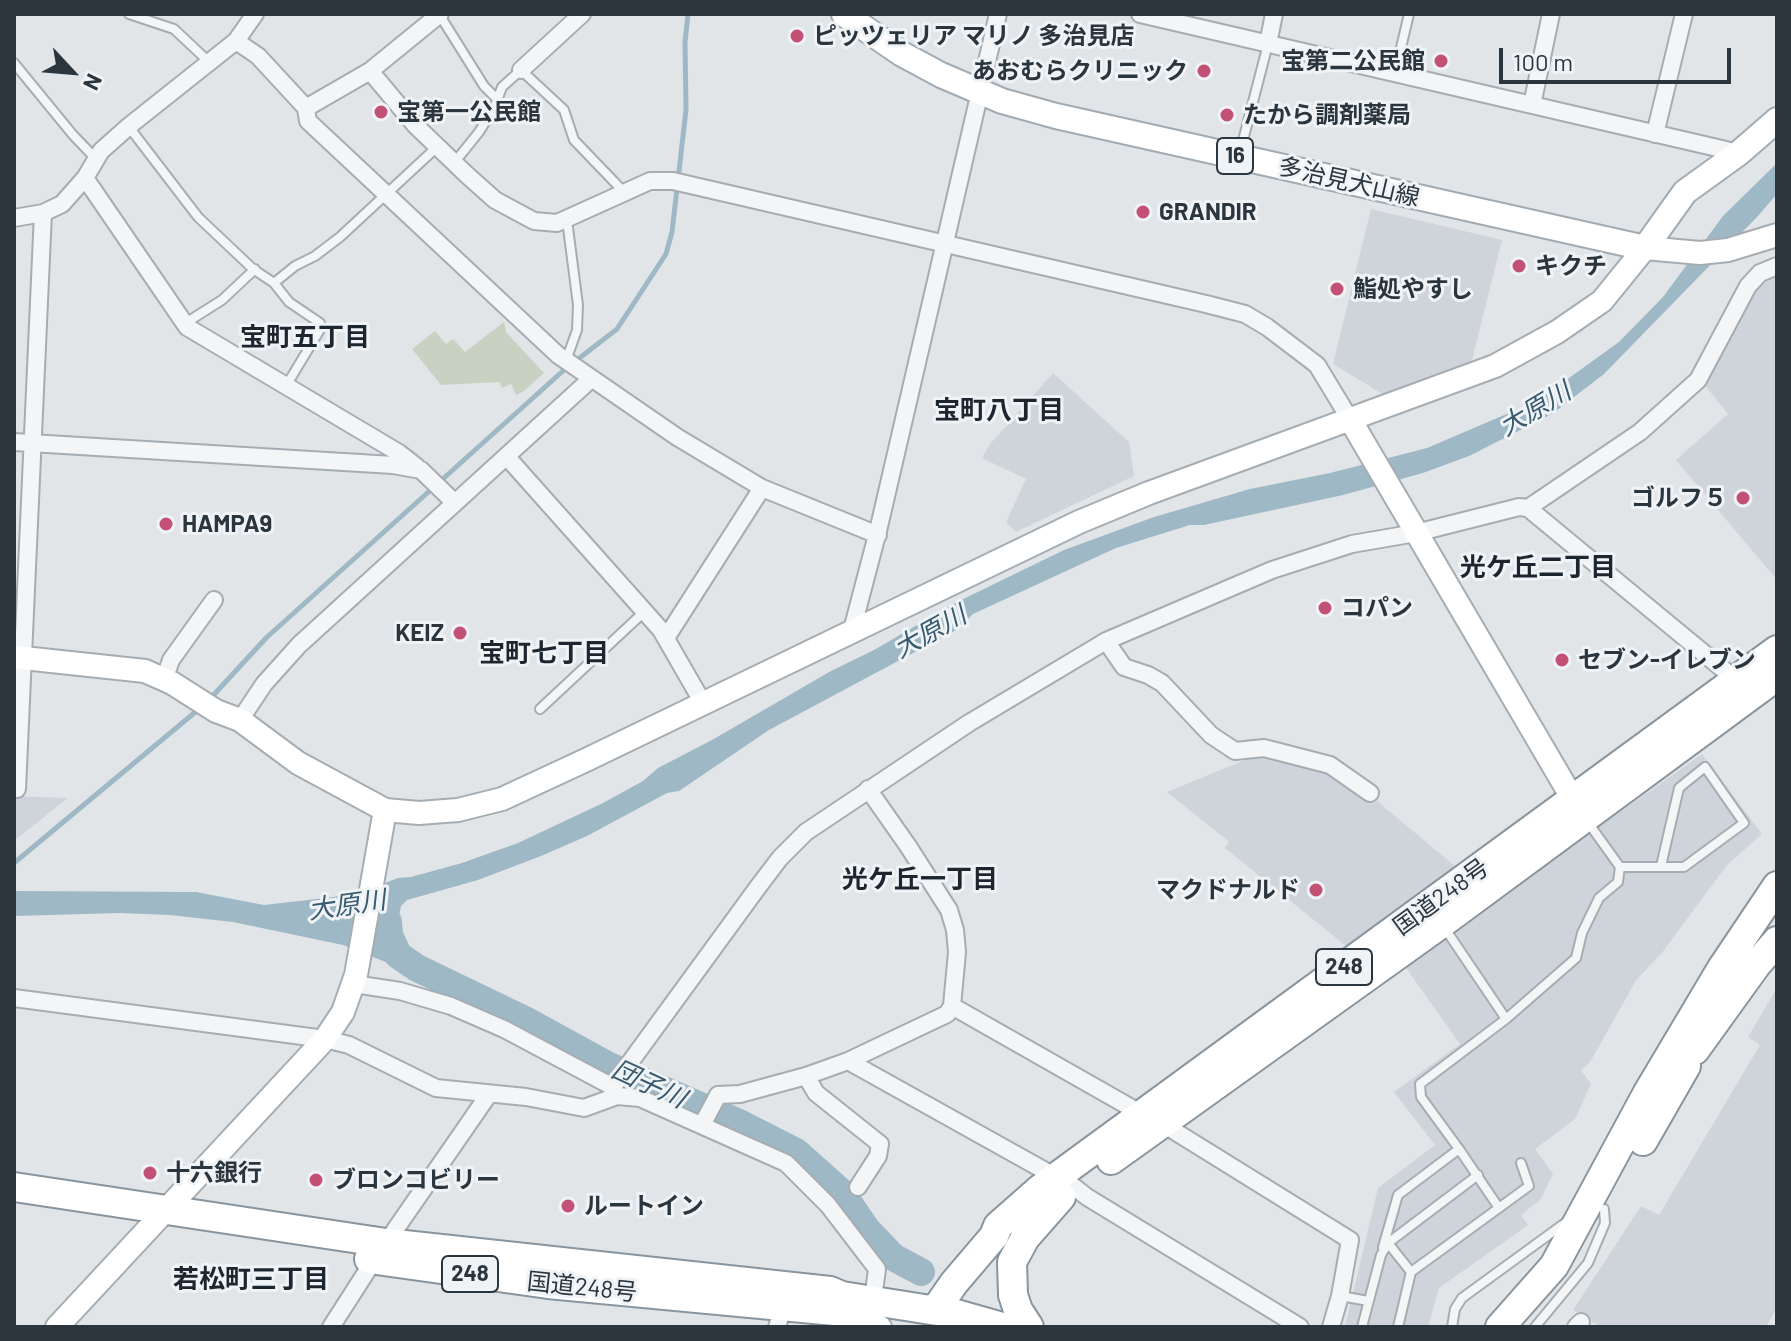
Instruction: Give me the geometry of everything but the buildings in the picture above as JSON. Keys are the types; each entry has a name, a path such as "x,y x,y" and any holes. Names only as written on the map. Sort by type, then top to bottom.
{"highway":[{"name":"国道248号","path":"1152,1119 1442,923 1735,679 1777,650"},
{"name":"国道248号","path":"945,1321 990,1261 1063,1187 1578,808 1777,676"},
{"path":"1695,1050 1776,896"},
{"path":"1513,1327 1580,1251 1647,1094 1707,993 1776,896"},
{"path":"1500,1327 1554,1266 1695,1050 1777,941"},
{"name":"国道248号","path":"14,1187 265,1240 830,1291 945,1321"},
{"name":"国道248号","path":"945,1321 954,1283 994,1236 998,1226 1063,1187"},
{"path":"1029,1327 1013,1295 1012,1262 1025,1238 1063,1187"},
{"name":"国道248号","path":"14,1204 161,1218"},
{"name":"248","path":"830,1291 842,1288 874,1292 913,1291 935,1282 963,1260 988,1231 998,1226"},
{"name":"国道248号","path":"380,1252 548,1284 780,1317 849,1313 945,1321"},
{"path":"945,1321 1002,1327"}],"main road":[{"name":"多治見犬山線","path":"844,14 902,54 980,91 1056,116 1645,248"},
{"path":"1645,248 1685,192 1739,153 1777,120"}],"street":[{"path":"14,218 43,213 62,204 85,178 101,151 236,41 255,14"},
{"path":"306,108 370,71 440,14"},
{"path":"521,70 582,14"},
{"path":"852,630 878,535 998,14"},
{"path":"1140,14 1739,153"},
{"path":"1268,44 1274,14"},
{"path":"1532,105 1551,14"},
{"path":"1655,134 1684,14"},
{"path":"236,41 258,56 306,108 308,121 585,375 677,437 762,488 878,535"},
{"path":"370,71 454,163 495,200 534,221 557,223 567,220 650,181 681,183 1245,314 1317,365 1578,808"},
{"path":"85,178 184,324 399,453 452,499"},
{"path":"14,788 17,789 18,657 43,213"},
{"path":"18,657 145,671 240,720 298,763 385,810 419,813 458,810 502,799 1079,522 1149,493 1356,429 1495,366 1557,332 1602,301 1645,248 1680,253 1728,250 1774,236"},
{"path":"1528,508 1640,432 1698,380 1748,286 1760,273 1777,266"},
{"path":"240,720 264,684 299,645 452,499 507,457 585,375"},
{"path":"14,442 393,465 426,474"},
{"path":"507,457 666,638 703,703"},
{"path":"666,638 753,510 762,488"},
{"path":"14,998 325,1039 349,1045 436,1088 526,1097 584,1108 616,1088 631,1061 780,858 806,832 1035,680 1106,641 1272,570 1352,544 1519,507 1528,508 1735,679"},
{"path":"164,680 171,660 214,600"},
{"path":"1106,641 1124,667 1162,683 1211,735 1235,751 1264,748 1330,765 1370,793"},
{"path":"702,1125 718,1095 740,1094 848,1061 947,1014 952,1006 957,952 949,910 868,789"},
{"path":"57,1327 325,1039 343,1012 355,979 385,810"},
{"path":"355,979 451,1006 504,1029 616,1088 786,1163 809,1184 877,1269 874,1292"},
{"path":"952,1006 1152,1119 1350,1240 1331,1327"},
{"path":"848,1061 1300,1327"},
{"path":"806,1076 816,1093 880,1144 878,1156 858,1187"},
{"path":"331,1327 489,1094"},
{"path":"849,1313 880,1327"}],"lane":[{"path":"129,14 146,17 174,29 209,62"},
{"path":"440,14 484,86 497,99"},
{"path":"1395,73 1409,14"},
{"path":"1238,157 1268,44"},
{"path":"14,63 73,135 97,159"},
{"path":"454,163 479,132 502,87 521,70 564,110 574,140 625,192"},
{"path":"129,126 198,217 274,283 289,302 320,323 321,328 286,386"},
{"path":"274,283 340,237 437,147"},
{"path":"566,358 577,330 578,305 567,220"},
{"path":"184,324 222,300 255,269"},
{"path":"540,709 644,612"},
{"path":"1620,867 1684,867 1744,823 1705,767 1679,788 1661,866"},
{"path":"1499,1208 1421,1097 1420,1084 1506,1019 1576,958 1582,933 1599,898 1618,882 1620,867 1578,808"},
{"path":"1442,923 1506,1019"},
{"path":"1362,1327 1398,1195 1459,1149"},
{"path":"1398,1327 1411,1272 1529,1186 1521,1163"},
{"path":"1381,1255 1388,1243 1478,1175"},
{"path":"1452,1327 1455,1309 1462,1298 1602,1196 1605,1223 1588,1263 1535,1327"},
{"path":"1388,1243 1411,1272"},
{"path":"1340,1296 1368,1301"}],"shaded area":[{"path":"1371,209 1502,240 1471,364 1386,396 1333,364"},
{"path":"1777,276 1777,580 1676,460 1728,414 1704,384 1758,286"},
{"path":"1053,373 1129,442 1134,476 1016,532 1006,522 1026,479 982,458 990,444"},
{"path":"1281,753 1333,772 1377,801 1455,866 1346,946 1225,848 1229,842 1167,792 1250,758"},
{"path":"1702,754 1762,834 1727,865 1661,954 1637,979 1590,1062 1581,1070 1591,1084 1575,1119 1535,1149 1553,1174 1541,1199 1521,1215 1528,1225 1439,1288 1428,1327 1345,1327 1378,1188 1435,1145 1394,1092 1460,1044 1404,965"},
{"path":"14,796 68,798 14,841"},
{"path":"1777,988 1777,1308 1766,1327 1601,1327 1573,1310 1641,1206 1659,1215 1760,1045 1748,1037"}],"green space":[{"path":"504,322 506,332 544,373 516,395 511,384 502,388 499,382 441,385 412,349 435,331 446,344 453,339 465,352"}],"water":[{"name":"大原川","path":"1777,163 1777,194 1757,217 1604,374 1552,414 1469,456 1423,473 1343,495 1204,525 1190,525 1116,548 973,614 956,630 769,730 679,791 667,793 587,836 541,856 478,880 407,900 401,906 399,916 399,935 406,946 393,965 343,945 233,922 120,913 14,916 14,891 196,892 264,905 334,897 462,863 518,843 603,803 643,781 658,768 953,604 1064,550 1154,517 1250,489 1330,473 1427,448 1537,401 1619,342 1663,297 1723,216"}],"waterway":[{"path":"209,700 266,638 564,370 617,329 666,254 672,232 686,110 685,42 688,14"},
{"path":"14,863 199,709"},
{"name":"団子川","path":"388,922 389,935 398,955 417,968 525,1020 607,1065 737,1122 796,1152 842,1193 867,1230 893,1257 921,1272"}],"place":[{"name":"ピッツェリア マリノ 多治見店","path":"797,36"},
{"name":"宝第二公民館","path":"1441,61"},
{"name":"あおむらクリニック","path":"1204,71"},
{"name":"宝第一公民館","path":"381,112"},
{"name":"たから調剤薬局","path":"1227,115"},
{"name":"GRANDIR","path":"1143,212"},
{"name":"キクチ","path":"1519,266"},
{"name":"鮨処やすし","path":"1337,289"},
{"name":"ゴルフ５","path":"1743,498"},
{"name":"HAMPA9","path":"166,524"},
{"name":"コパン","path":"1325,608"},
{"name":"KEIZ","path":"460,633"},
{"name":"セブン-イレブン","path":"1562,660"},
{"name":"マクドナルド","path":"1316,890"},
{"name":"十六銀行","path":"150,1173"},
{"name":"ブロンコビリー","path":"316,1180"},
{"name":"ルートイン","path":"568,1206"}],"district":[{"name":"宝町五丁目","path":"305,337"},
{"name":"宝町八丁目","path":"999,410"},
{"name":"光ケ丘二丁目","path":"1538,567"},
{"name":"宝町七丁目","path":"544,653"},
{"name":"光ケ丘一丁目","path":"920,879"},
{"name":"若松町三丁目","path":"251,1279"}]}
